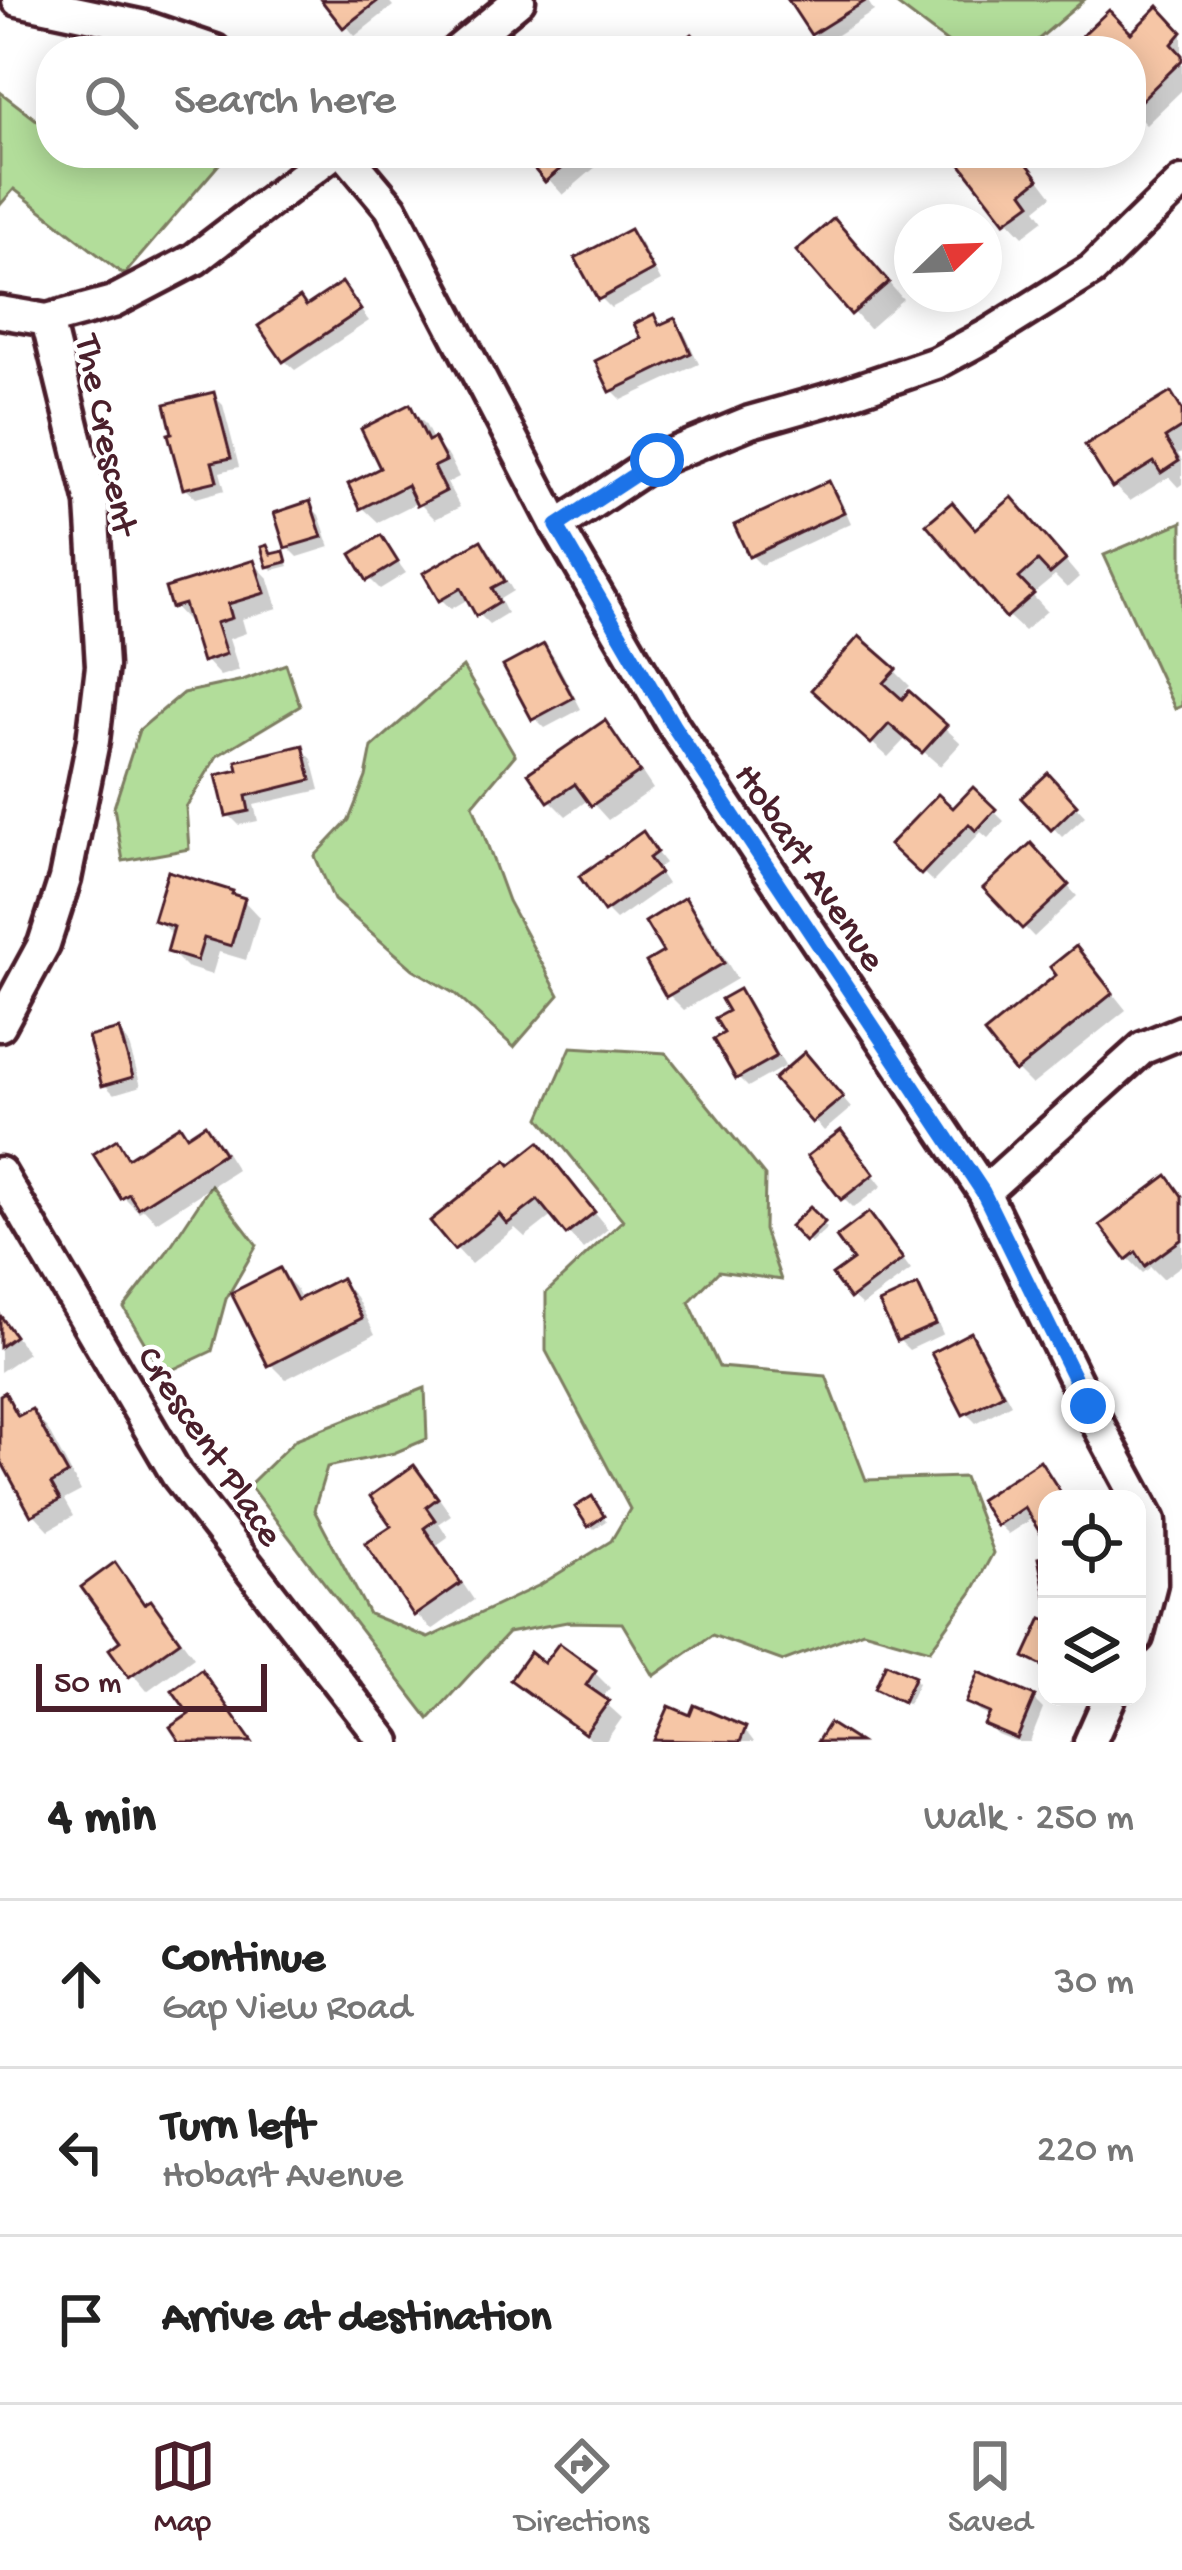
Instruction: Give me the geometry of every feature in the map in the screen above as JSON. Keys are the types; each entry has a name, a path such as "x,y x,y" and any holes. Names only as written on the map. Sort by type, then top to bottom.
{"street":[{"path":"17,0 171,36"},
{"path":"475,36 519,0"},
{"path":"47,320 113,302 195,259 313,168"},
{"name":"Hobart Avenue","path":"358,168 391,208 557,526 674,727 983,1192 1150,1521 1151,1583 1146,1602"},
{"path":"557,526 657,460 750,422 936,363 1092,270 1182,182"},
{"name":"The Crescent","path":"0,312 47,320 92,503 102,666 93,741 65,879 44,944 0,1025"},
{"path":"983,1192 1143,1048 1182,1032"},
{"name":"Crescent Place","path":"0,1173 177,1475 385,1742"},
{"path":"1150,1521 1182,1532"},
{"path":"1090,1742 1106,1706"}],"green space":[{"path":"891,0 1084,0 1042,36 939,36"},
{"path":"0,92 36,120 36,168 216,168 124,275 14,189 0,205"},
{"path":"1182,522 1182,706 1175,709 1104,555"},
{"path":"286,664 300,706 217,756 186,807 189,849 123,861 114,807 139,730 183,693 243,680"},
{"path":"463,667 515,755 473,805 508,901 559,995 514,1047 455,994 413,969 334,900 315,856 349,820 372,747"},
{"path":"571,1047 666,1053 765,1176 764,1230 781,1280 719,1271 689,1302 719,1367 826,1376 866,1480 964,1477 993,1553 972,1592 930,1650 863,1631 783,1661 712,1635 654,1676 622,1623 567,1622 508,1633 429,1719 249,1485 296,1439 425,1388 427,1439 394,1453 327,1467 314,1510 369,1614 428,1638 540,1585 611,1541 630,1509 546,1351 546,1293 623,1220 540,1118"},
{"path":"211,1185 257,1245 226,1299 212,1351 163,1374 124,1308"}],"building":[{"path":"321,0 379,0 343,28"},
{"path":"788,0 867,0 811,35"},
{"path":"1158,6 1182,32 1172,44 1182,60 1146,95 1146,36 1082,36 1109,10 1131,33"},
{"path":"533,168 561,168 545,182"},
{"path":"964,168 1031,168 1039,179 1023,192 1031,203 1005,222 1002,204 991,204"},
{"path":"834,218 889,282 851,315 796,251"},
{"path":"630,229 653,270 598,300 575,258"},
{"path":"342,282 361,310 283,362 258,326 300,297 306,306"},
{"path":"654,314 659,325 675,318 691,353 610,392 595,361 641,338 634,324"},
{"path":"214,392 231,458 212,462 217,481 183,489 165,404"},
{"path":"1171,392 1182,410 1182,427 1165,438 1179,461 1161,473 1154,462 1112,488 1085,445"},
{"path":"410,404 428,441 434,438 446,461 434,467 446,491 417,506 407,485 360,509 348,484 380,468 361,429"},
{"path":"829,481 844,512 749,557 734,525"},
{"path":"1012,497 1066,560 1050,574 1038,561 1019,578 1034,594 1006,618 926,524 952,502 975,529"},
{"path":"310,501 322,537 285,548 274,513"},
{"path":"381,535 398,562 367,581 351,554"},
{"path":"481,540 505,581 492,588 499,602 476,616 461,588 439,601 423,573"},
{"path":"267,545 271,554 284,551 287,562 267,567 261,547"},
{"path":"254,560 265,593 228,604 232,618 216,623 226,654 202,662 184,604 171,608 165,588"},
{"path":"859,636 897,669 884,683 902,699 909,691 947,725 922,753 889,724 871,744 811,690"},
{"path":"544,644 573,698 532,720 503,666"},
{"path":"605,720 640,772 591,806 575,784 548,802 528,773"},
{"path":"303,745 311,780 246,796 249,811 226,816 216,775 238,770 236,761"},
{"path":"1048,773 1077,805 1051,830 1021,798"},
{"path":"973,787 996,809 976,831 969,824 921,875 889,845 938,794 953,808"},
{"path":"643,831 657,852 649,858 660,873 604,912 579,876"},
{"path":"1031,843 1069,885 1022,929 983,888"},
{"path":"168,871 245,898 231,946 204,938 197,961 167,952 174,927 153,920"},
{"path":"685,897 724,963 666,997 646,962 663,952 645,922"},
{"path":"1076,946 1113,993 1015,1072 984,1033 1056,975 1050,967"},
{"path":"739,989 777,1056 736,1079 713,1039 724,1033 715,1018 728,1011 721,999"},
{"path":"119,1029 133,1077 102,1086 88,1037"},
{"path":"805,1052 843,1097 812,1123 774,1079"},
{"path":"205,1124 224,1153 138,1208 129,1194 121,1199 93,1154 117,1139 128,1158 180,1125 187,1136"},
{"path":"841,1130 874,1174 841,1200 807,1156"},
{"path":"539,1142 595,1212 566,1235 538,1200 507,1224 499,1214 454,1250 430,1221 506,1160 510,1165"},
{"path":"1167,1175 1182,1196 1182,1239 1145,1266 1136,1252 1126,1260 1100,1225"},
{"path":"810,1207 825,1222 805,1242 790,1226"},
{"path":"869,1212 903,1259 850,1299 832,1275 853,1260 836,1237"},
{"path":"280,1268 297,1300 341,1278 362,1318 268,1366 231,1293"},
{"path":"918,1285 936,1324 897,1341 879,1303"},
{"path":"0,1315 15,1336 0,1347"},
{"path":"971,1332 1003,1394 963,1415 931,1353"},
{"path":"5,1392 18,1416 32,1409 68,1474 51,1484 60,1500 31,1516 0,1459 0,1395"},
{"path":"1040,1460 1059,1490 1038,1490 1038,1530 1024,1507 996,1526 979,1500"},
{"path":"414,1465 438,1498 426,1507 435,1520 424,1528 461,1583 414,1616 365,1543 391,1526 370,1496"},
{"path":"592,1496 604,1516 588,1527 575,1507"},
{"path":"115,1562 144,1604 151,1600 180,1641 129,1677 109,1649 120,1641 81,1587"},
{"path":"1038,1627 1038,1664 1024,1657"},
{"path":"559,1643 596,1670 586,1685 609,1701 585,1734 510,1680 530,1652 544,1663"},
{"path":"886,1663 915,1676 903,1702 875,1688"},
{"path":"201,1669 252,1742 180,1742 170,1727 189,1714 172,1690"},
{"path":"979,1672 1035,1696 1017,1739 984,1725 990,1713 966,1703"},
{"path":"694,1705 746,1727 740,1742 654,1740 669,1706 690,1715"},
{"path":"829,1723 859,1742 817,1742"}],"route":[{"path":"657,460 557,526 674,727 983,1192 1088,1406"}]}
